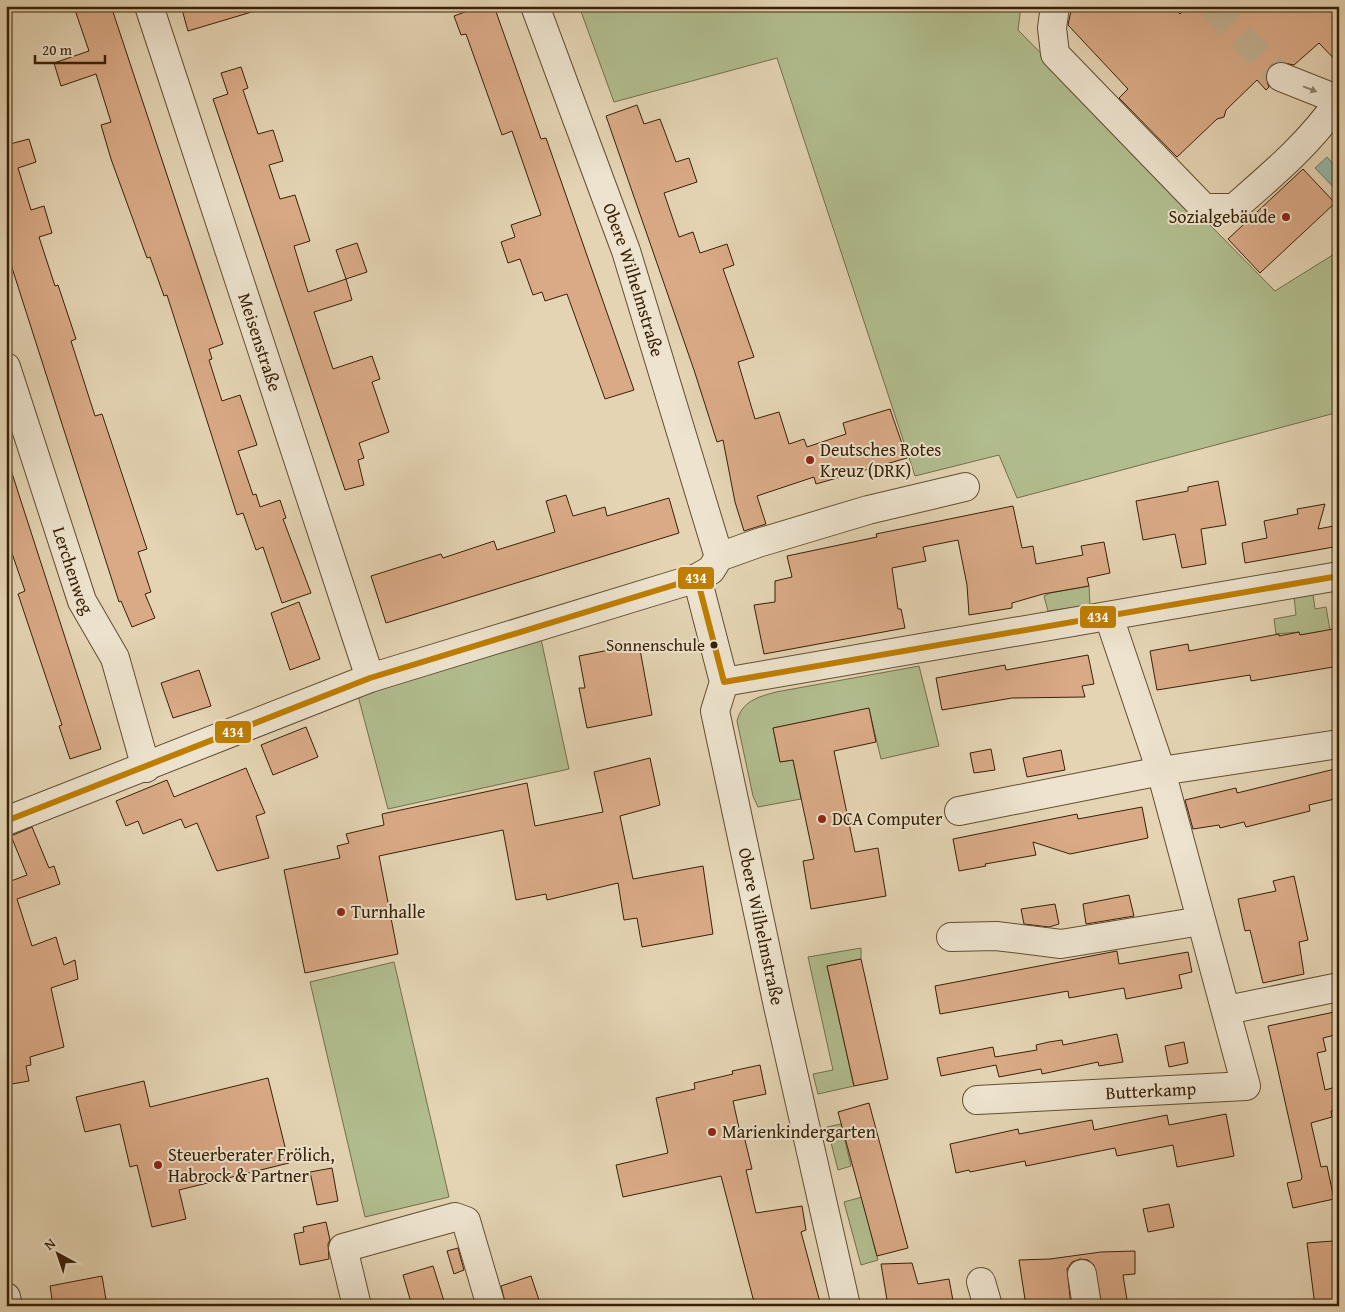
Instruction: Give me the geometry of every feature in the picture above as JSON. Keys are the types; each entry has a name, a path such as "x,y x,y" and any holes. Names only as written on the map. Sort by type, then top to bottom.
{"street":[{"name":"Meisenstraße","path":"149,6 370,678"},
{"name":"Obere Wilhelmstraße","path":"535,6 626,251 719,557"},
{"path":"1055,6 1052,28 1055,54 1204,208 1234,208 1295,155 1319,129 1339,100 1281,77"},
{"name":"Lerchenweg","path":"6,367 82,601 115,658 146,768"},
{"path":"6,821 146,768 370,678 697,578 711,570 719,557 868,510 965,487"},
{"path":"697,578 724,682 1339,576"},
{"name":"Butterkamp","path":"977,1100 1246,1086 1161,771 1109,617"},
{"name":"Obere Wilhelmstraße","path":"724,682 715,711 778,1006 846,1306"},
{"path":"959,811 1161,771 1339,744"},
{"path":"950,938 996,936 1061,944 1201,921"},
{"path":"1227,1010 1339,987"},
{"path":"356,1302 343,1248 455,1217 466,1221 491,1306"},
{"path":"1082,1274 1087,1306"},
{"path":"6,1297 8,1306"}],"green space":[{"path":"579,6 1021,6 1018,30 1275,291 1339,251 1339,412 1017,498 999,455 915,476 777,58 614,102"},
{"path":"1089,586 1090,605 1048,611 1044,596 1050,593"},
{"path":"1313,594 1315,609 1326,607 1330,630 1300,635 1299,632 1276,634 1274,619 1296,615 1294,597"},
{"path":"541,639 569,769 388,809 357,692"},
{"path":"919,666 939,746 881,759 869,709 773,728 780,762 793,760 801,799 758,807 753,796 737,721 739,714 747,704 757,698 776,692"},
{"path":"861,948 861,959 827,966 854,1086 818,1094 813,1074 833,1070 808,957"},
{"path":"394,962 449,1197 365,1217 310,982"},
{"path":"841,1124 851,1166 838,1170 827,1127"},
{"path":"862,1197 878,1260 861,1265 844,1202"}],"shaded area":[{"path":"1327,157 1339,170 1339,193 1315,168"}],"building":[{"path":"86,6 111,6 223,344 209,349 212,359 209,360 222,401 240,395 257,445 238,451 253,495 256,494 260,507 280,500 286,518 283,519 311,593 282,603 263,547 256,550 243,513 237,515 167,295 164,296 150,257 147,258 111,159 101,125 111,122 96,74 61,86 54,63 89,51 75,10"},
{"path":"181,6 254,6 255,11 188,31"},
{"path":"481,6 494,6 541,139 546,138 634,390 605,399 567,294 545,301 542,292 533,295 520,259 508,263 501,242 515,237 511,225 541,215 512,131 502,135 466,34 461,35 454,16"},
{"path":"1072,6 1173,6 1180,14 1188,6 1339,6 1339,64 1319,43 1294,65 1279,62 1272,64 1267,71 1266,79 1269,87 1266,90 1257,80 1226,110 1224,117 1217,119 1177,157 1119,98 1128,89 1068,25"},
{"path":"241,67 248,88 243,90 258,134 273,130 283,161 269,165 280,199 295,195 310,241 294,246 308,292 346,279 352,300 314,312 333,369 372,356 380,379 372,382 389,432 359,443 364,458 358,460 364,485 345,490 213,99 228,94 221,73"},
{"path":"637,105 644,124 660,119 676,162 689,158 697,182 664,193 679,237 693,232 700,253 727,244 734,265 723,269 754,357 738,362 755,419 779,412 789,444 804,439 807,447 846,434 843,423 890,409 907,458 816,484 814,477 757,496 766,524 744,531 735,502 723,440 717,442 606,116"},
{"path":"29,139 36,162 18,168 31,210 44,206 52,233 39,237 55,286 58,285 76,339 71,341 95,416 102,414 147,549 138,552 151,592 145,594 155,618 132,627 121,601 119,602 6,249 6,145"},
{"name":"Sozialgebäude","path":"1303,169 1335,203 1260,273 1228,239"},
{"path":"357,243 367,272 346,279 336,250"},
{"path":"10,467 101,749 70,759 59,726 62,725 18,594 25,591 6,536 6,468"},
{"path":"1218,481 1226,525 1201,529 1206,564 1182,568 1175,534 1143,540 1136,501 1188,491 1188,487"},
{"path":"566,495 573,516 605,507 607,516 669,498 679,533 386,623 371,576 441,554 443,558 494,541 497,550 555,532 546,501"},
{"path":"1325,504 1318,529 1339,525 1339,546 1245,563 1242,543 1267,538 1264,521 1298,514 1297,509"},
{"path":"1013,506 1022,548 1033,546 1036,564 1083,555 1081,546 1104,542 1110,573 1087,578 1089,586 1043,594 1012,603 1012,608 969,615 967,585 958,540 923,547 926,561 892,568 898,609 901,609 905,628 764,654 754,605 775,602 775,581 792,577 787,556 877,537 876,534"},
{"path":"299,602 320,659 290,670 271,613"},
{"path":"1339,628 1339,666 1251,681 1250,675 1157,690 1150,651 1188,644 1189,651 1279,634 1279,636 1299,632 1300,635"},
{"path":"639,644 652,715 587,728 579,688 585,688 579,656"},
{"path":"1088,655 1094,684 1082,686 1085,697 1012,698 942,710 936,678 1005,665 1006,670"},
{"path":"199,670 211,706 173,718 161,683"},
{"path":"869,708 876,742 834,751 855,852 878,848 886,896 811,909 803,861 814,859 793,760 780,762 773,728"},
{"path":"306,727 318,757 273,775 261,745"},
{"path":"991,749 995,770 974,773 970,753"},
{"path":"1061,750 1065,770 1027,777 1023,758"},
{"path":"650,758 660,805 620,816 633,879 703,866 713,934 642,947 637,918 624,920 618,883 547,900 546,894 516,900 503,830 379,856 398,954 305,973 284,870 340,858 337,846 349,843 346,834 384,825 382,814 527,783 535,826 603,812 594,772"},
{"path":"246,768 265,813 256,816 269,858 217,871 197,823 185,828 181,819 143,834 138,821 126,826 116,801 167,780 174,797"},
{"path":"1339,768 1339,798 1309,805 1310,811 1246,827 1244,822 1220,828 1219,825 1193,829 1185,800 1236,788 1237,793"},
{"path":"1142,807 1148,838 1070,854 1033,842 1036,855 985,864 986,866 959,871 953,839 1077,814 1078,819"},
{"path":"32,827 49,868 54,866 60,884 17,899 32,946 56,937 64,965 75,960 78,979 51,988 64,1047 30,1057 31,1065 26,1066 29,1081 6,1085 6,879 10,878 11,881 27,875 11,836"},
{"path":"1294,876 1308,940 1299,942 1304,974 1263,983 1250,930 1245,931 1238,899 1276,891 1273,881"},
{"path":"1129,895 1134,916 1086,924 1083,904"},
{"path":"1055,904 1059,924 1049,927 1024,924 1021,909"},
{"path":"1117,951 1119,964 1188,952 1192,972 1179,975 1182,988 1126,999 1124,988 1069,998 1068,991 940,1014 935,986"},
{"path":"861,959 888,1079 854,1086 827,966"},
{"path":"1339,1011 1339,1034 1323,1038 1326,1051 1317,1053 1325,1090 1339,1086 1339,1109 1331,1111 1332,1117 1311,1123 1321,1167 1327,1166 1334,1199 1293,1208 1287,1183 1301,1180 1302,1177 1268,1026"},
{"path":"1117,1034 1123,1062 1099,1066 1098,1062 1042,1074 1041,1069 999,1077 996,1065 941,1076 937,1058 993,1047 995,1057 1037,1050 1036,1045 1049,1042 1062,1040 1063,1045"},
{"path":"1184,1042 1188,1063 1169,1067 1165,1046"},
{"path":"760,1065 766,1094 733,1101 741,1137 744,1136 752,1169 746,1170 756,1213 802,1206 806,1230 801,1232 821,1306 755,1306 721,1176 623,1197 616,1165 668,1153 656,1098 695,1089 694,1083 733,1074 732,1071"},
{"path":"268,1078 289,1163 179,1190 186,1219 152,1227 137,1165 130,1167 120,1124 85,1132 76,1097 144,1081 150,1107"},
{"path":"869,1103 908,1248 877,1256 838,1112"},
{"path":"1226,1114 1234,1156 1177,1167 1173,1145 1117,1156 1115,1148 1026,1166 1025,1161 956,1173 950,1144 1018,1129 1019,1134 1092,1120 1094,1130 1167,1115 1169,1125"},
{"path":"332,1168 338,1201 317,1205 310,1172"},
{"path":"1169,1204 1174,1227 1148,1232 1143,1209"},
{"path":"326,1222 330,1240 328,1244 329,1259 300,1265 294,1234 304,1232 303,1227"},
{"path":"1333,1241 1334,1253 1339,1253 1339,1306 1315,1306 1307,1243"},
{"path":"458,1248 464,1270 454,1274 447,1251"},
{"path":"1135,1251 1135,1274 1123,1275 1128,1306 1102,1306 1094,1265 1088,1260 1080,1259 1072,1262 1067,1269 1071,1306 1026,1306 1019,1260 1050,1259 1101,1252"},
{"path":"912,1263 918,1284 949,1279 954,1306 888,1306 881,1264"},
{"path":"433,1266 444,1301 429,1306 412,1306 403,1275"},
{"path":"102,1276 107,1306 53,1306 50,1286"},
{"path":"531,1276 541,1306 506,1306 501,1286"}],"tunnel":[{"path":"1211,6 1281,77"}],"transit line":[{"name":"434","path":"6,821 370,678 697,578 724,682 1339,576"}],"place":[{"name":"Sozialgebäude","path":"1286,217"},
{"name":"Deutsches Rotes Kreuz (DRK)","path":"810,460"},
{"name":"Sonnenschule","path":"714,645"},
{"name":"DCA Computer","path":"822,819"},
{"name":"Turnhalle","path":"341,912"},
{"name":"Marienkindergarten","path":"712,1132"},
{"name":"Steuerberater Frölich, Habrock & Partner","path":"158,1165"}]}
